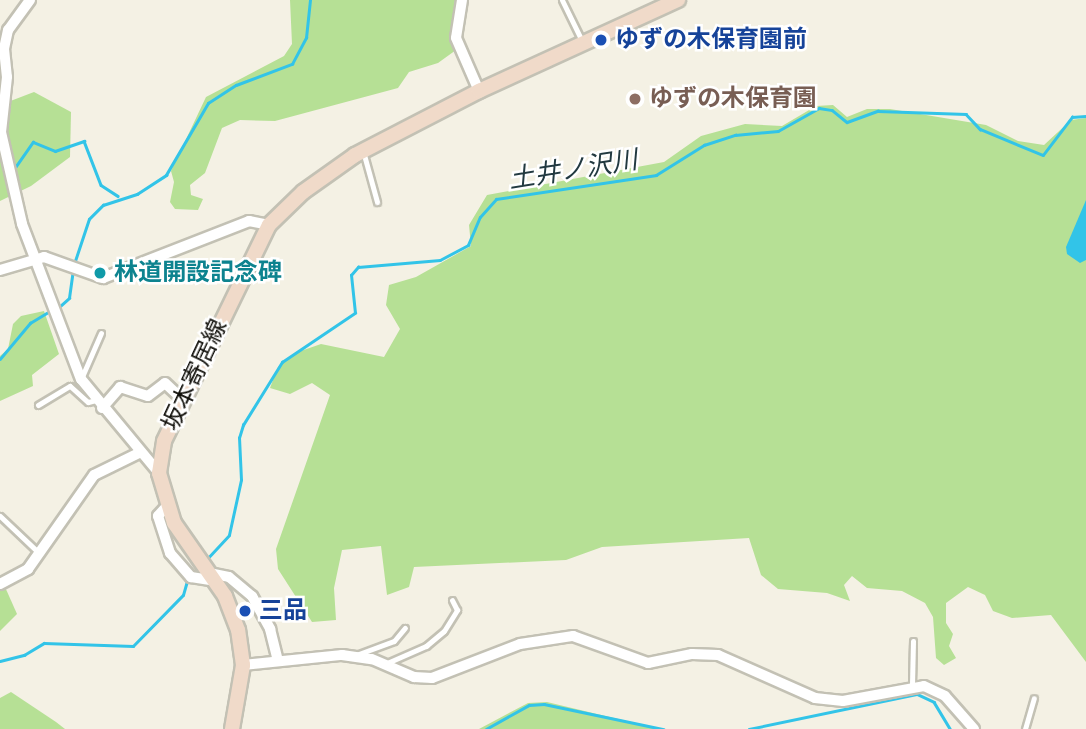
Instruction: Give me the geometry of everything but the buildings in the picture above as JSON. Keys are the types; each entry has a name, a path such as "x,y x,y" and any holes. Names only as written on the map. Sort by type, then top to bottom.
{"main road":[{"name":"坂本寄居線","path":"232,729 243,665 238,630 212,577 166,507 159,472 164,441 270,225 303,192 363,151 479,91 678,0"}],"street":[{"path":"30,0 5,38 1,132 33,258 81,379 139,453 159,472"},
{"path":"461,0 456,38 479,91"},
{"path":"0,270 33,258 54,260 103,278 249,221 270,225"},
{"path":"99,404 120,387 148,396 164,383 183,400"},
{"path":"0,584 28,569 94,475 139,453"},
{"path":"166,507 158,516 170,553 191,577 229,576 252,596 270,629 278,660"},
{"path":"243,665 278,660 353,656 387,663 414,677 432,678 520,644 573,636 648,663 692,654 718,655 815,698 853,699 912,685 945,696 974,729"}],"lane":[{"path":"562,0 584,44"},
{"path":"363,151 377,202"},
{"path":"81,379 101,334"},
{"path":"38,405 71,386 88,402 99,404"},
{"path":"0,516 40,554"},
{"path":"387,663 419,651 443,631 457,610 452,600"},
{"path":"353,656 394,641 405,628"},
{"path":"912,685 913,641"},
{"path":"1025,729 1034,698"}],"green space":[{"path":"290,0 455,0 456,50 438,63 409,72 398,88 275,121 240,120 222,128 205,173 190,185 191,195 203,199 198,210 175,209 170,202 174,182 171,171 206,97 284,56 292,44"},
{"path":"34,92 71,112 70,157 31,186 0,201 0,105"},
{"path":"833,105 847,117 867,109 890,109 986,125 1018,141 1044,145 1071,120 1086,118 1086,662 1051,615 1012,618 993,611 985,595 968,587 946,603 946,623 953,634 949,646 956,658 944,665 936,658 933,617 925,603 902,591 867,588 852,576 844,585 850,601 827,593 778,589 761,575 749,538 602,547 566,560 414,567 409,587 387,595 381,546 342,550 334,588 336,620 312,622 278,569 276,549 330,395 312,383 290,394 270,388 278,367 295,353 321,344 384,357 400,329 386,305 389,285 416,277 471,246 469,225 487,195 664,162 701,136 745,124 782,126 816,106"},
{"path":"44,311 59,354 32,375 33,386 0,401 0,356 8,349 13,324 21,316"},
{"path":"5,587 17,614 0,631 0,588"},
{"path":"11,692 65,729 0,729 0,698"},
{"path":"547,702 661,729 479,729 528,703"}],"water":[{"path":"1086,200 1086,260 1080,263 1067,254 1066,247"}],"waterway":[{"path":"74,264 89,219 103,205 137,194 166,175 208,103 236,85 292,64 306,38 310,0"},
{"name":"土井ノ沢川","path":"205,561 229,535 241,480 239,438 243,425 282,362 355,313 351,275 358,267 440,260 468,245 480,217 496,199 656,175 704,145 735,135 778,131 819,108 832,110 847,122 878,111 966,114 980,129 1043,155 1072,117 1086,116"},
{"path":"14,169 33,142 55,151 84,141 101,185 118,196"},
{"path":"58,308 69,298 73,270"},
{"path":"0,359 30,323 52,310"},
{"name":"土井ノ沢川","path":"0,661 24,655 44,643 133,646 183,595 188,578"},
{"path":"749,729 917,694 934,702 950,729"},
{"path":"486,729 529,705 544,704 663,729"}],"place":[{"name":"ゆずの木保育園前","path":"601,40"},
{"name":"ゆずの木保育園","path":"635,99"},
{"name":"林道開設記念碑","path":"100,273"},
{"name":"三品","path":"245,611"}]}
